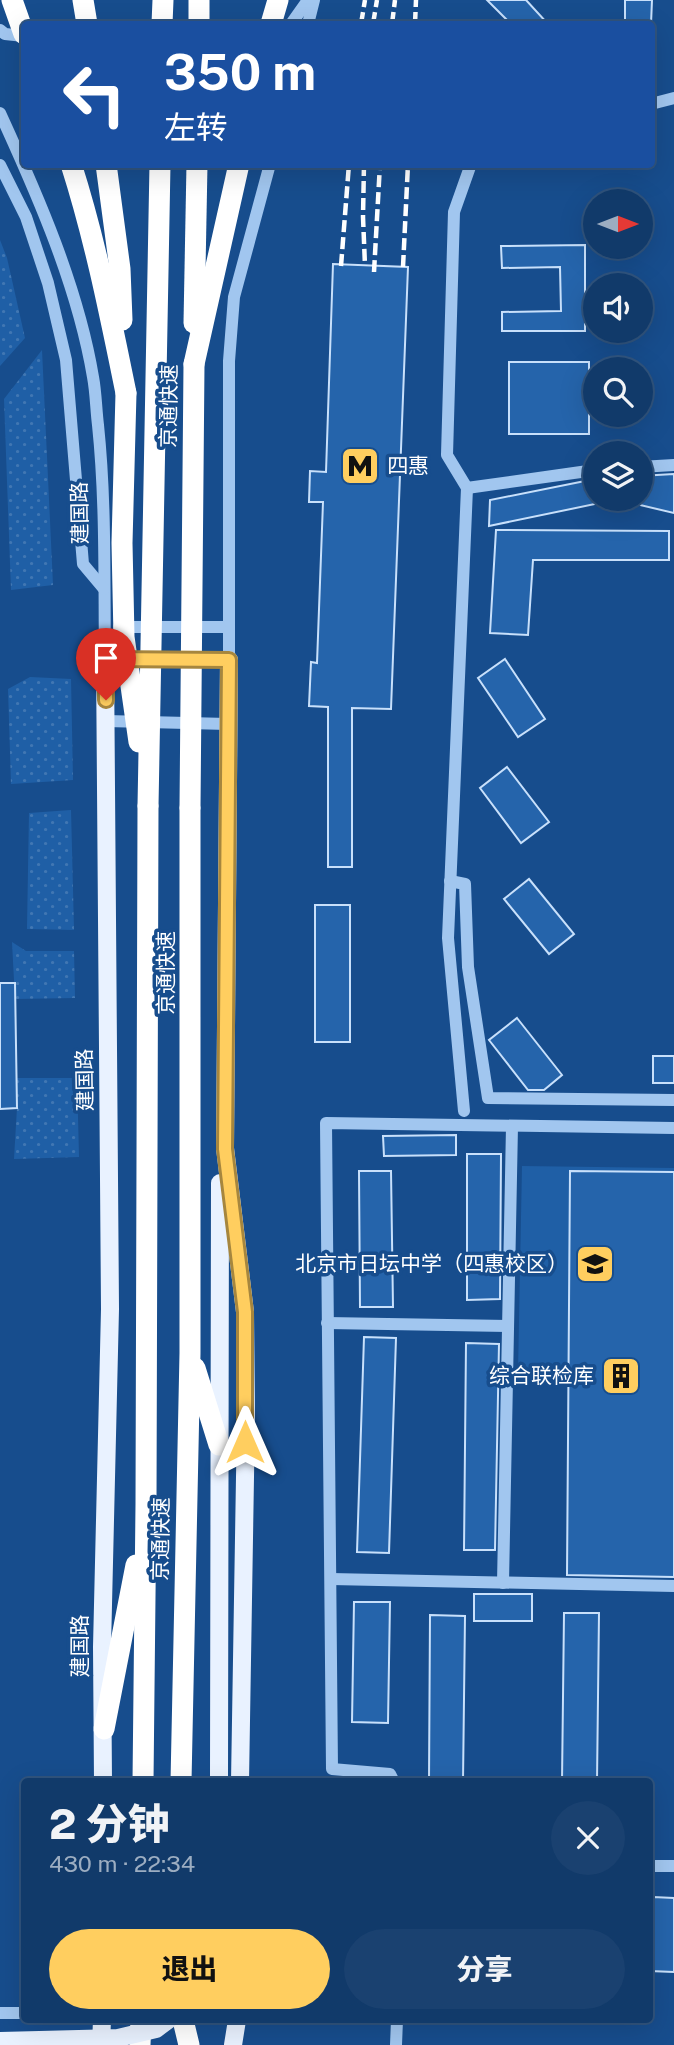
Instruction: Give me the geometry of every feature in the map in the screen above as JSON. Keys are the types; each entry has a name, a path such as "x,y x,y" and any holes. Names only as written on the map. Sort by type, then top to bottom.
{"highway":[{"path":"12,0 21,26"},
{"path":"83,0 86,21"},
{"path":"162,21 163,0"},
{"path":"198,21 199,0"},
{"path":"272,21 278,0"},
{"path":"72,168 104,281 125,393"},
{"path":"107,168 120,269 125,393 122,543 124,637 148,806"},
{"name":"京通快速","path":"143,1778 148,806 160,168"},
{"name":"京通快速","path":"181,1778 190,1353 190,808 197,168"},
{"path":"194,364 238,168"},
{"path":"190,1353 219,1445"},
{"path":"104,1729 146,1504"},
{"path":"140,2045 141,2023"},
{"path":"176,2023 176,2045"},
{"path":"184,2023 189,2045"}],"main road":[{"name":"建国路","path":"103,1778 102,1647 110,1309 105,659"},
{"path":"219,1778 220,1186 225,1149 229,660"},
{"path":"225,1149 245,1312 246,1416 240,1778"},
{"path":"102,2023 102,2045"},
{"path":"0,2041 118,2038 156,2029 164,2023"},
{"path":"233,2045 237,2023"}],"street":[{"path":"292,21 308,0"},
{"path":"309,21 314,0"},
{"path":"0,30 5,34 21,35"},
{"path":"655,103 674,98"},
{"name":"建国路","path":"0,113 21,160"},
{"path":"0,164 26,217 47,283 66,360 83,564 104,589"},
{"name":"建国路","path":"25,168 41,204 62,264 93,378 103,473 105,659"},
{"path":"105,659 229,660 229,361 234,297 269,168"},
{"path":"464,1111 448,938 467,488 447,456 454,212 470,168"},
{"path":"653,466 674,465"},
{"path":"467,488 583,472"},
{"path":"105,626 229,628"},
{"path":"106,721 228,724"},
{"path":"450,881 464,884 468,967 488,1098 674,1100"},
{"path":"392,1778 390,1774 332,1769 326,1123 674,1128"},
{"path":"503,1583 512,1126"},
{"path":"327,1323 508,1326"},
{"path":"331,1579 674,1586"},
{"path":"653,1866 674,1866"},
{"path":"0,2013 21,2013"},
{"path":"396,2045 397,2023"}],"shaded area":[{"path":"0,240 7,258 25,338 0,366"},
{"path":"42,350 53,585 11,590 4,399"},
{"path":"30,677 71,679 73,780 11,784 8,689"},
{"path":"71,810 74,930 27,929 29,813"},
{"path":"12,942 26,951 74,951 75,998 15,999"},
{"path":"16,1078 77,1078 79,1157 14,1159"},
{"name":"北京市日坛中学（四惠校区）","path":"522,1166 674,1168 674,1374 518,1373"}],"building":[{"path":"487,0 526,0 545,21 508,21"},
{"path":"625,0 652,0 651,21 625,21"},
{"path":"583,245 583,331 502,331 502,312 561,311 560,267 502,268 501,246"},
{"path":"333,264 408,267 391,709 352,708 352,867 328,867 328,707 309,706 311,662 317,663 323,502 309,502 310,471 326,472"},
{"path":"509,362 583,362 583,427 589,427 589,434 509,434"},
{"path":"674,474 674,513 653,508 653,475"},
{"path":"583,481 583,506 489,526 490,500"},
{"path":"496,530 669,531 669,560 533,560 528,635 490,633"},
{"path":"505,659 545,719 518,737 478,678"},
{"path":"507,767 549,822 521,843 480,788"},
{"path":"529,879 574,934 549,954 504,899"},
{"path":"315,905 350,905 350,1042 315,1042"},
{"path":"0,983 15,983 17,1108 0,1109"},
{"path":"517,1018 562,1075 544,1090 528,1090 489,1040"},
{"path":"653,1056 674,1056 674,1083 653,1083"},
{"path":"456,1135 456,1155 384,1156 383,1136"},
{"path":"467,1154 501,1154 500,1299 467,1300"},
{"path":"359,1171 391,1171 393,1307 360,1307"},
{"name":"综合联检库","path":"570,1171 674,1172 674,1577 567,1575"},
{"path":"364,1337 396,1338 389,1553 357,1552"},
{"path":"466,1343 499,1344 495,1550 464,1550"},
{"path":"474,1594 532,1594 532,1621 474,1621"},
{"path":"354,1602 390,1602 388,1723 352,1722"},
{"path":"564,1613 599,1613 597,1778 562,1778"},
{"path":"430,1615 465,1616 463,1778 429,1778"},
{"path":"653,1897 674,1898 674,1972 653,1971"}],"railway":[{"path":"362,21 365,0"},
{"path":"374,21 377,0"},
{"path":"392,21 395,0"},
{"path":"415,21 416,0"},
{"path":"341,266 349,168"},
{"path":"364,168 365,266"},
{"path":"374,272 380,168"},
{"path":"403,267 408,168"}],"place":[{"name":"四惠","path":"360,466"},
{"name":"北京市日坛中学（四惠校区）","path":"595,1264"},
{"name":"综合联检库","path":"621,1376"}],"route":[{"path":"106,700 105,659 229,660 225,1149 245,1312 245,1442"}]}
